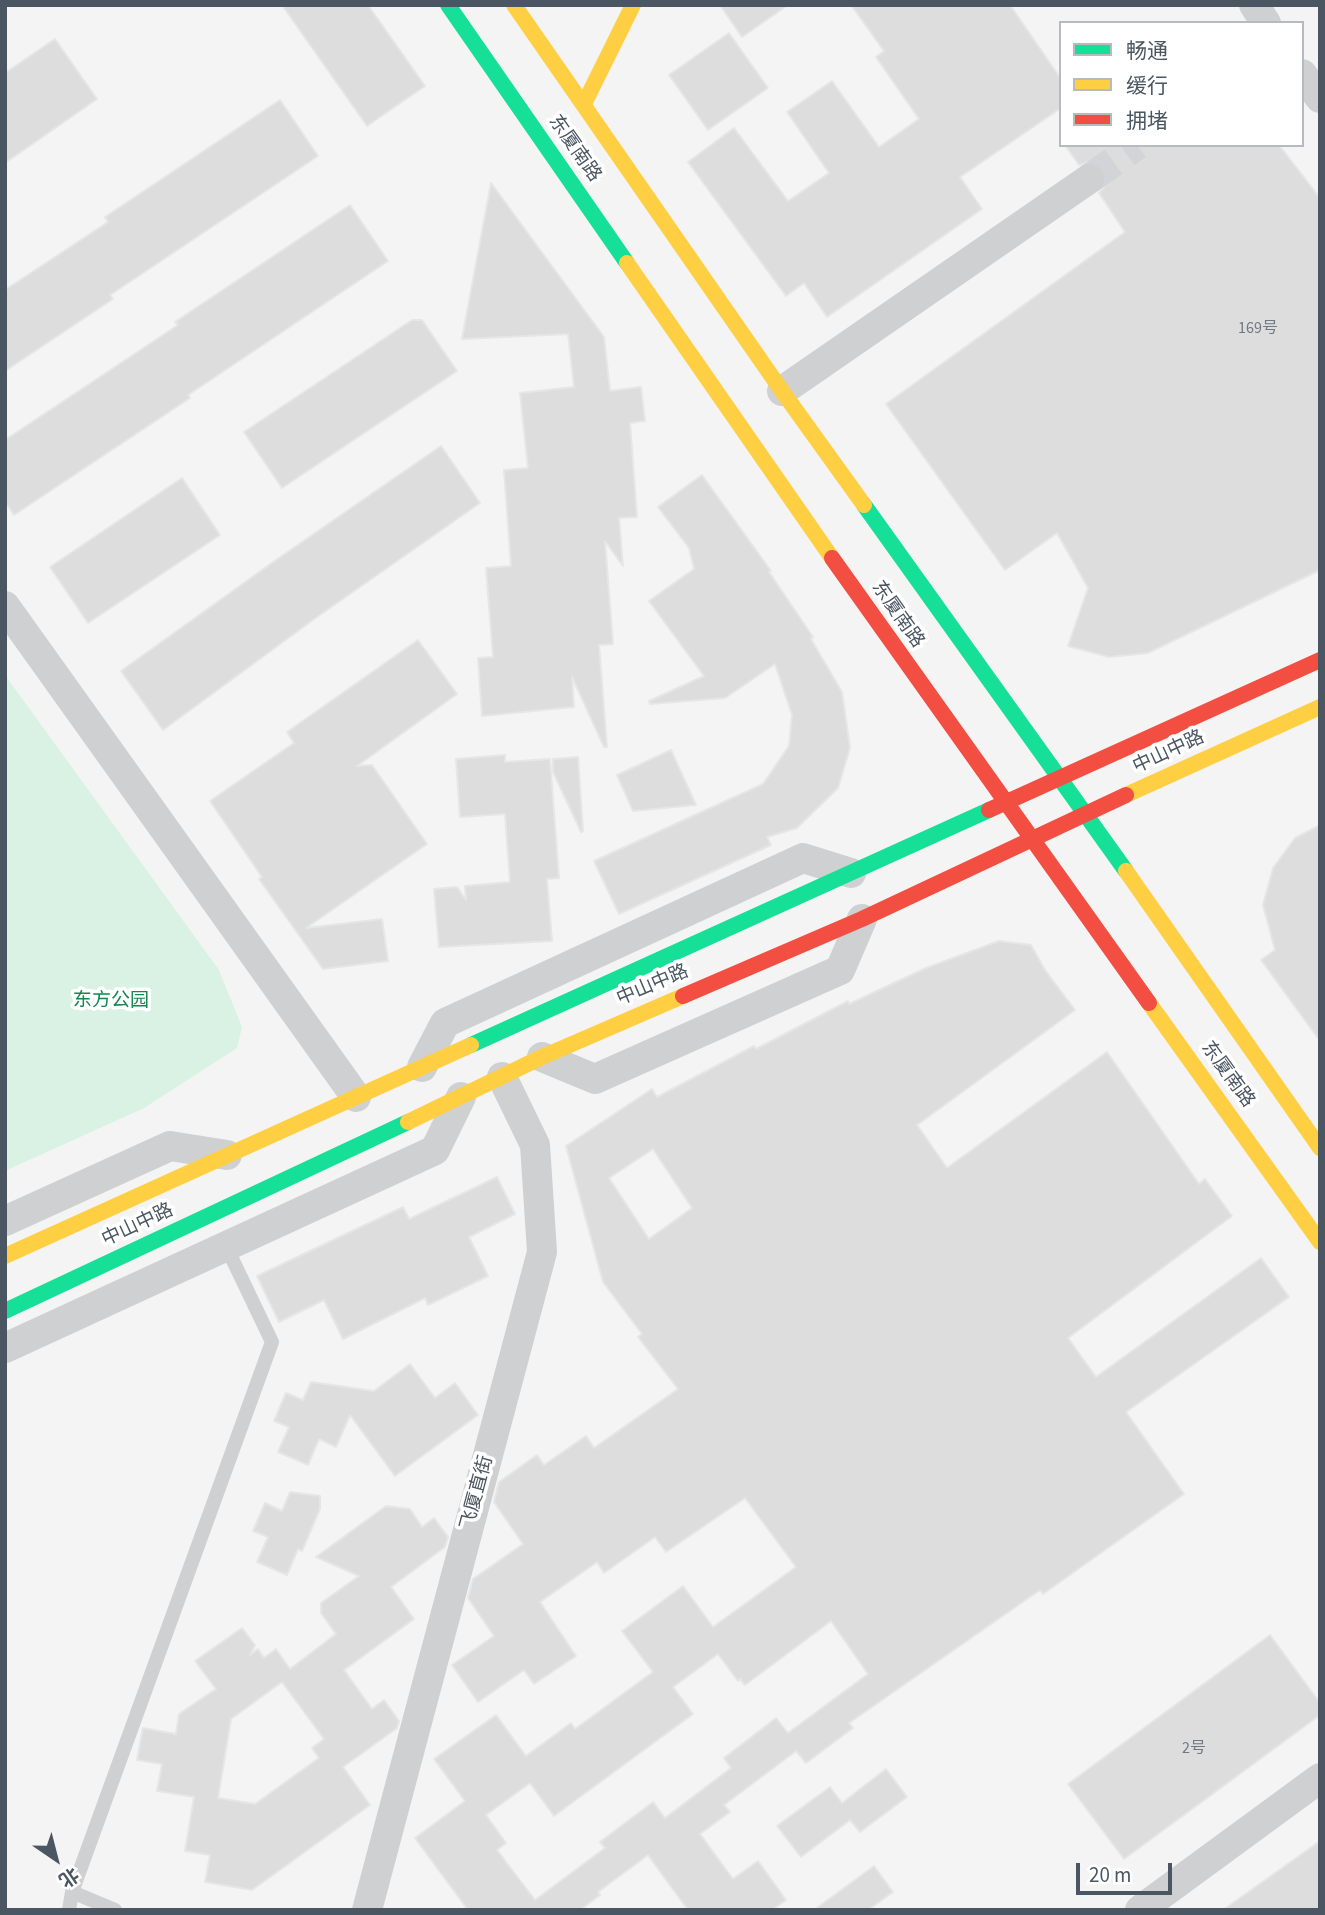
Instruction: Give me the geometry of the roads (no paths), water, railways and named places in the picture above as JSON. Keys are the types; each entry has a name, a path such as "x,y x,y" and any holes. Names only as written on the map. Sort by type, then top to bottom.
{"street":[{"name":"东厦南路","path":"449,5 911,672 1320,1241"},
{"name":"东厦南路","path":"514,5 782,391 1061,779 1320,1148"},
{"path":"584,104 633,5"},
{"path":"1254,5 1265,21"},
{"path":"1304,77 1320,98"},
{"path":"782,391 1089,179"},
{"path":"5,606 356,1097"},
{"name":"中山中路","path":"851,873 1320,660"},
{"name":"中山中路","path":"5,1311 542,1057 862,919 1031,838 1320,707"},
{"path":"422,1068 445,1023 803,858 851,873"},
{"path":"542,1057 595,1079 840,970 862,919"},
{"name":"中山中路","path":"5,1256 422,1068"},
{"name":"飞厦直街","path":"367,1910 542,1252 535,1145 502,1077"},
{"path":"5,1348 436,1150 461,1097"},
{"path":"5,1221 170,1146 228,1155"},
{"path":"1140,1910 1320,1778"}],"lane":[{"path":"69,1910 72,1892 272,1342 226,1246"},
{"path":"72,1892 115,1910"}],"tunnel":[{"path":"1089,179 1134,147"}],"park label":[{"name":"东方公园","path":"111,1002"}]}
